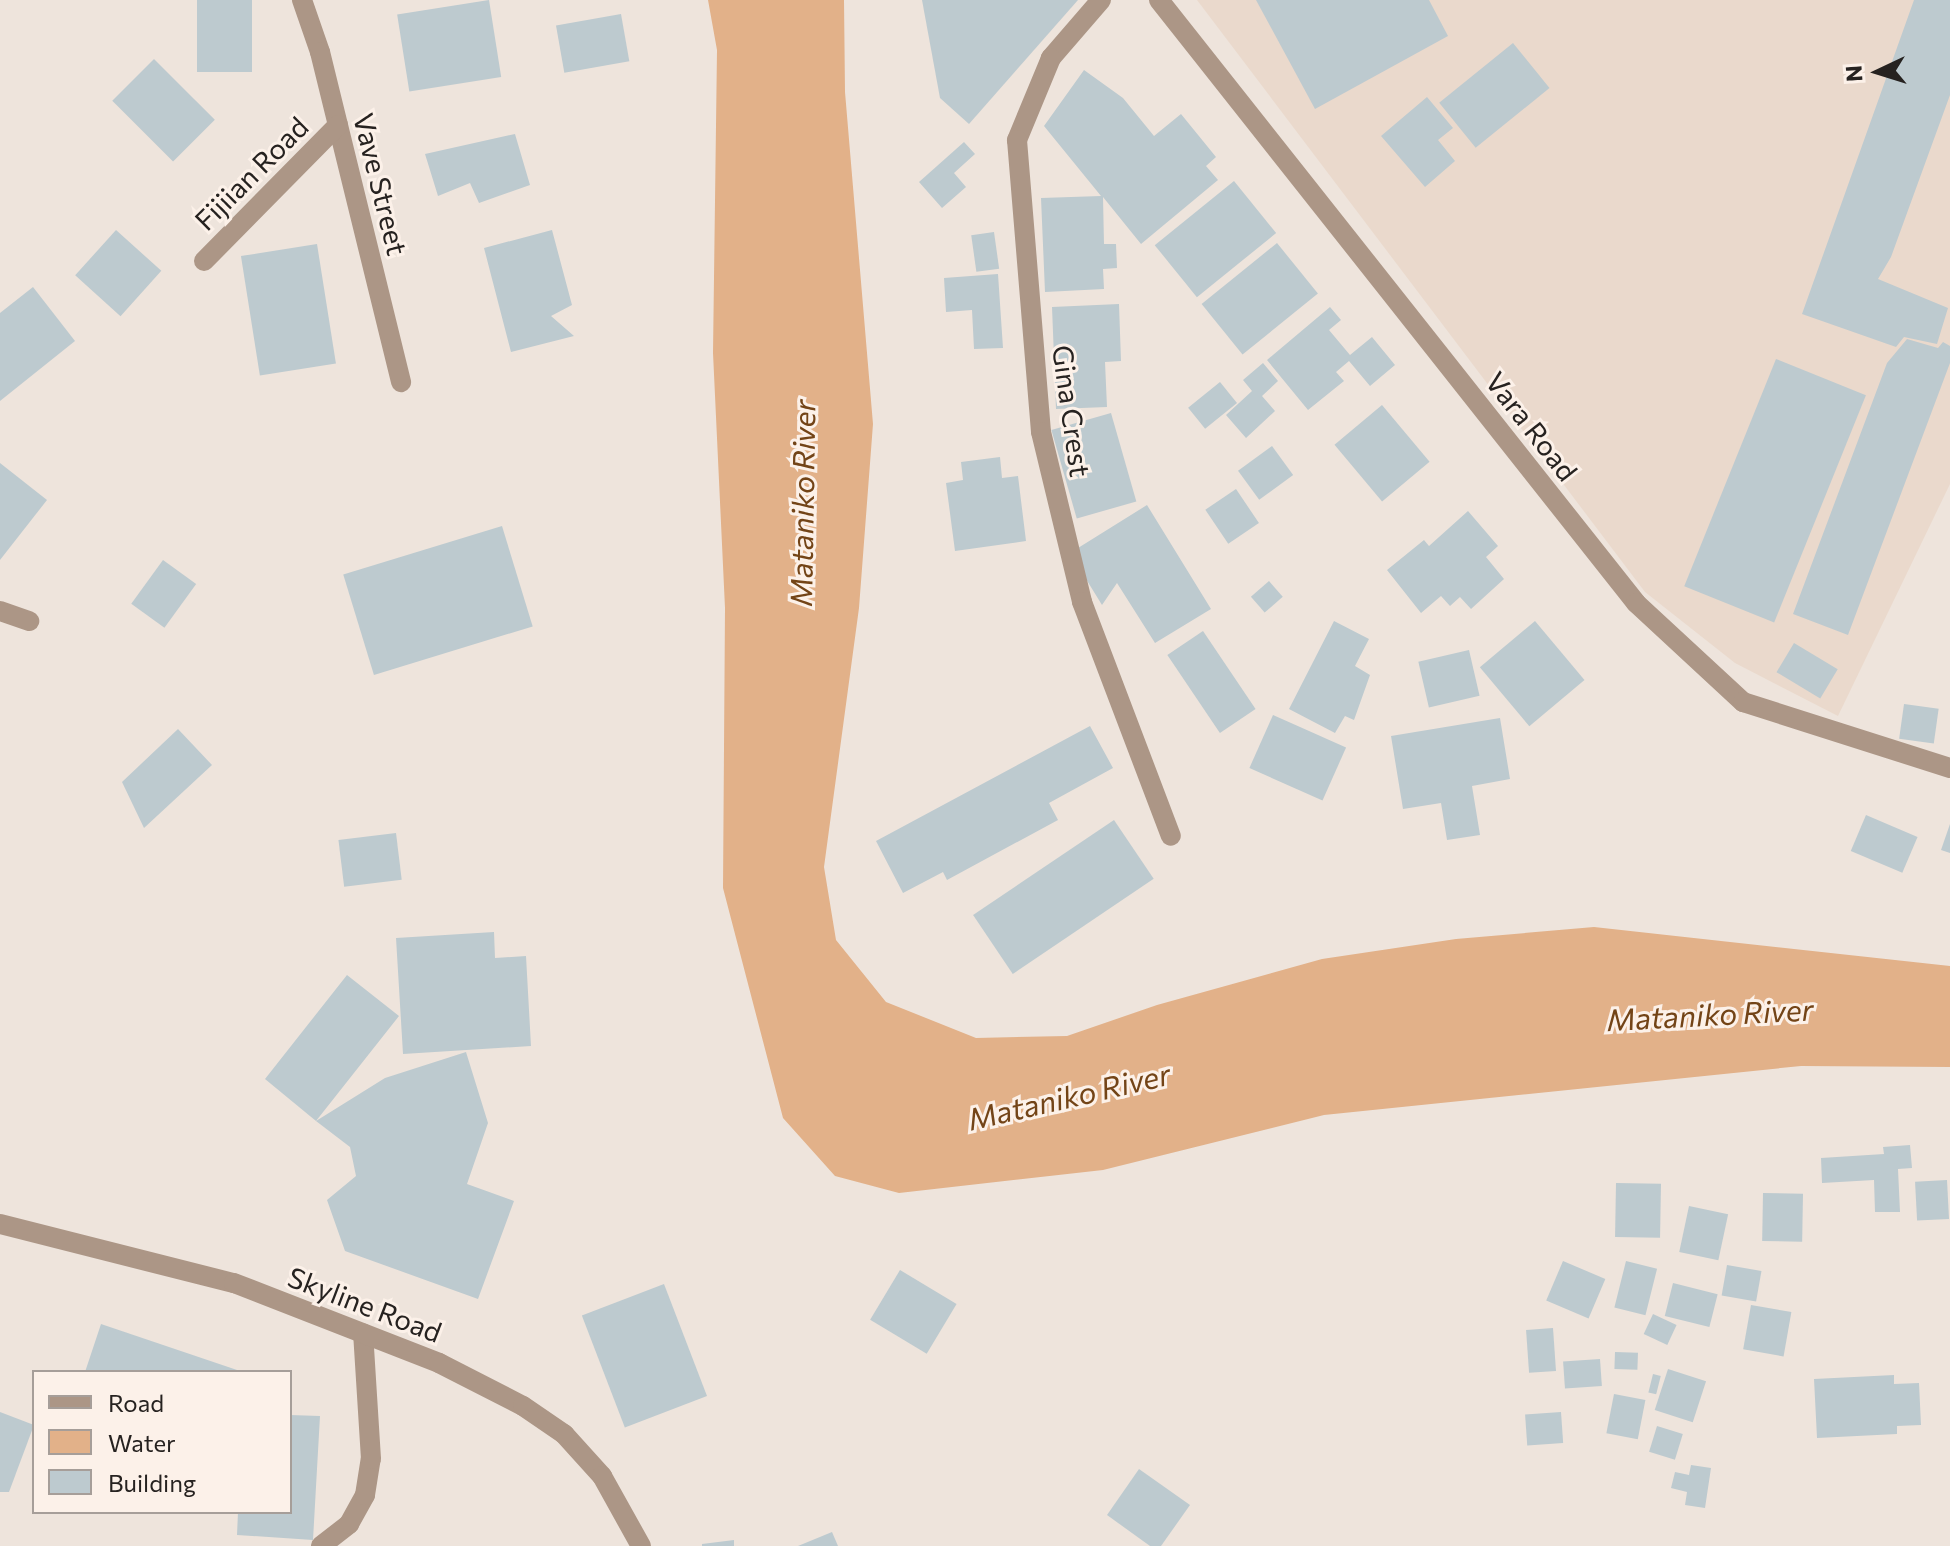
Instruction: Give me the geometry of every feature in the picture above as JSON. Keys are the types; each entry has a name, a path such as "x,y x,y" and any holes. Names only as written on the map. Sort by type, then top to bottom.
{"street":[{"name":"Vave Street","path":"302,0 338,125 401,382"},
{"name":"Gina Crest","path":"1101,0 1051,58 1017,140 1041,432 1082,602 1171,836"},
{"name":"Vara Road","path":"1159,0 1636,603 1743,702 1950,768"},
{"name":"Fijiian Road","path":"204,261 338,125"},
{"path":"0,611 29,621"},
{"name":"Skyline Road","path":"0,1224 234,1283 453,1370 564,1434 609,1487 641,1546"},
{"path":"321,1546 349,1524 365,1495 371,1459 363,1333"}],"shaded area":[{"path":"1197,0 1950,0 1950,484 1838,716 1735,663 1645,592"}],"water":[{"name":"Mataniko River","path":"708,0 844,0 845,92 873,424 859,608 824,867 836,940 886,1002 976,1038 1067,1036 1157,1005 1322,959 1456,939 1594,927 1950,966 1950,1067 1801,1066 1324,1115 1103,1170 899,1193 835,1176 783,1118 723,888 725,608 713,353 717,50"}],"building":[{"path":"197,0 252,0 252,72 197,72"},
{"path":"489,0 501,77 409,92 397,15"},
{"path":"922,0 1078,0 969,124 940,98"},
{"path":"1256,0 1429,0 1448,36 1315,109"},
{"path":"1914,0 1950,0 1950,95 1891,257 1878,279 1948,308 1937,344 1904,337 1896,347 1802,314"},
{"path":"621,14 629,61 564,73 556,25"},
{"path":"1513,43 1550,88 1476,148 1439,103"},
{"path":"154,59 215,120 173,162 112,101"},
{"path":"1084,70 1123,98 1154,136 1181,114 1216,157 1206,166 1218,180 1141,244 1103,197 1104,244 1116,244 1117,268 1103,269 1104,289 1045,292 1041,198 1101,196 1044,126"},
{"path":"1427,97 1453,128 1438,140 1455,161 1425,187 1381,136"},
{"path":"515,134 530,185 479,203 470,183 438,196 425,154"},
{"path":"964,142 975,154 954,173 966,187 942,208 919,182"},
{"path":"1234,181 1276,233 1197,297 1155,245"},
{"path":"116,230 161,271 121,316 75,275"},
{"path":"552,230 572,305 551,316 574,336 511,352 484,248"},
{"path":"994,232 999,269 976,272 971,235"},
{"path":"1277,243 1318,294 1243,355 1202,304"},
{"path":"317,244 336,364 260,376 241,256"},
{"path":"998,274 1003,348 974,349 972,310 946,312 944,278"},
{"path":"33,287 75,341 0,401 0,313"},
{"path":"1119,304 1121,361 1105,362 1107,407 1056,409 1052,307"},
{"path":"1330,307 1341,320 1329,330 1350,355 1372,337 1395,365 1370,386 1349,361 1336,372 1344,381 1308,410 1267,360"},
{"path":"1907,339 1938,348 1943,342 1950,346 1950,363 1848,635 1793,614 1887,363"},
{"path":"1776,359 1866,395 1774,622 1684,586"},
{"path":"1263,363 1278,381 1262,396 1275,411 1246,438 1226,415 1252,391 1243,380"},
{"path":"1220,382 1237,403 1205,429 1188,408"},
{"path":"1382,405 1430,462 1382,502 1335,445"},
{"path":"1111,413 1136,501 1077,519 1051,430"},
{"path":"1272,446 1293,475 1259,500 1238,471"},
{"path":"1000,457 1002,478 1018,476 1026,541 955,551 946,483 963,480 961,462"},
{"path":"0,463 47,500 0,560"},
{"path":"1236,489 1259,523 1228,544 1205,510"},
{"path":"1147,505 1211,609 1155,643 1117,583 1102,605 1070,553"},
{"path":"1468,511 1498,546 1486,557 1504,579 1471,609 1460,597 1450,606 1441,596 1421,613 1387,570 1424,540 1429,546"},
{"path":"502,526 533,626 374,675 343,575"},
{"path":"163,560 196,584 164,628 131,604"},
{"path":"1269,581 1283,597 1265,613 1251,597"},
{"path":"1334,621 1369,639 1355,666 1370,675 1354,720 1345,716 1335,733 1289,709"},
{"path":"1535,621 1584,680 1529,726 1480,667"},
{"path":"1203,631 1256,709 1220,733 1167,655"},
{"path":"1794,643 1838,669 1820,698 1776,672"},
{"path":"1469,650 1480,696 1429,707 1418,662"},
{"path":"1904,704 1939,709 1934,744 1899,739"},
{"path":"1273,715 1346,748 1322,801 1249,768"},
{"path":"1500,718 1510,779 1472,786 1480,835 1447,840 1441,803 1403,809 1391,736"},
{"path":"1090,726 1113,768 1049,803 1058,820 947,880 943,872 903,893 876,841"},
{"path":"178,729 212,765 144,828 122,782"},
{"path":"1866,815 1918,837 1902,873 1851,851"},
{"path":"1114,820 1154,879 1013,974 973,915"},
{"path":"1950,824 1950,853 1941,850"},
{"path":"396,833 402,880 344,887 338,840"},
{"path":"494,932 495,958 526,956 531,1046 403,1054 396,938"},
{"path":"347,975 399,1016 316,1121 265,1079"},
{"path":"466,1052 488,1123 467,1184 514,1201 478,1299 345,1251 327,1200 356,1176 350,1147 316,1121 385,1078"},
{"path":"1910,1145 1912,1168 1898,1169 1900,1212 1875,1212 1874,1180 1822,1183 1821,1158 1884,1154 1883,1147"},
{"path":"1947,1180 1949,1219 1917,1221 1915,1182"},
{"path":"1616,1183 1661,1184 1660,1238 1615,1237"},
{"path":"1763,1193 1803,1194 1802,1242 1762,1241"},
{"path":"1689,1206 1728,1214 1718,1260 1679,1252"},
{"path":"1563,1261 1605,1279 1589,1319 1546,1301"},
{"path":"1626,1261 1657,1269 1645,1315 1614,1308"},
{"path":"1727,1265 1761,1271 1756,1302 1722,1296"},
{"path":"900,1270 957,1304 927,1354 870,1320"},
{"path":"1673,1283 1718,1294 1709,1327 1665,1316"},
{"path":"664,1284 707,1396 625,1428 582,1316"},
{"path":"1751,1305 1791,1312 1784,1356 1743,1349"},
{"path":"1653,1314 1677,1325 1667,1345 1644,1334"},
{"path":"101,1324 237,1370 86,1370"},
{"path":"1553,1328 1556,1371 1529,1373 1526,1330"},
{"path":"1615,1352 1638,1353 1637,1370 1614,1369"},
{"path":"1600,1359 1602,1386 1565,1389 1563,1362"},
{"path":"1668,1369 1706,1381 1693,1422 1655,1410"},
{"path":"1653,1374 1661,1376 1656,1394 1648,1392"},
{"path":"1894,1375 1894,1384 1919,1383 1921,1425 1897,1426 1897,1434 1817,1438 1814,1379"},
{"path":"1614,1394 1645,1400 1638,1439 1606,1433"},
{"path":"0,1412 32,1424 32,1430 9,1492 0,1492"},
{"path":"1561,1412 1563,1443 1527,1445 1525,1415"},
{"path":"292,1415 320,1416 313,1540 237,1535 238,1514 292,1514"},
{"path":"1657,1426 1683,1434 1675,1460 1649,1452"},
{"path":"1691,1465 1711,1468 1705,1508 1685,1505 1687,1492 1671,1488 1675,1472 1689,1475"},
{"path":"1139,1469 1190,1505 1161,1546 1150,1546 1107,1515"},
{"path":"832,1532 838,1546 798,1546"},
{"path":"734,1540 734,1546 702,1546 702,1544"}]}
